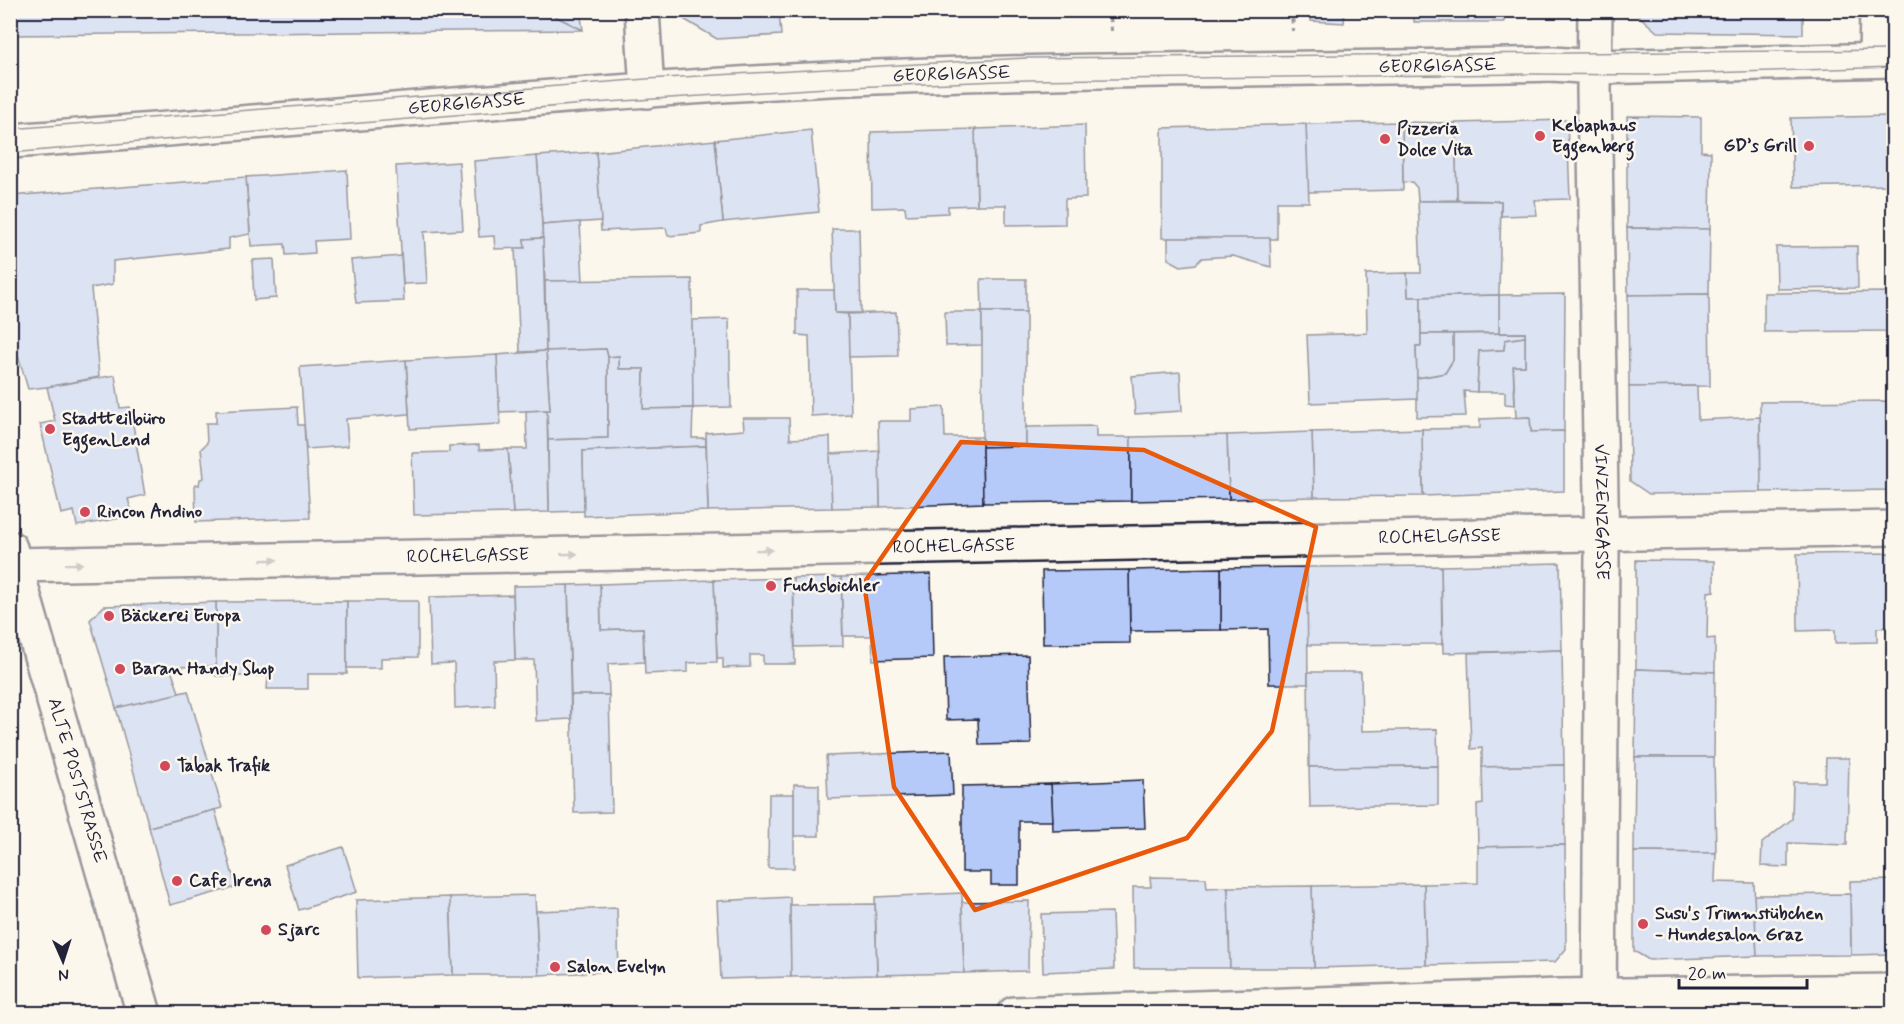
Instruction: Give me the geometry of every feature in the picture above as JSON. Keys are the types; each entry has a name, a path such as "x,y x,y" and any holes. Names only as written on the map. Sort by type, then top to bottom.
{"street":[{"path":"642,10 646,91"},
{"name":"VINZENZGASSE","path":"1595,10 1602,534 1599,1004"},
{"path":"1877,10 1885,60"},
{"name":"GEORGIGASSE","path":"10,141 828,79 1025,71 1553,64 1594,67 1885,60"},
{"name":"ROCHELGASSE","path":"13,557 1893,528"},
{"name":"ALTE POSTSTRASSE","path":"13,557 144,1014"},
{"path":"1014,1014 1599,1004 1893,991"}],"path":[{"path":"1089,10 1090,12 1110,13 1111,35"},
{"path":"1292,10 1293,32"}],"highlighted area":[{"path":"961,442 1144,450 1316,527 1272,731 1187,838 975,910 894,787 864,583"}],"building":[{"path":"10,10 543,10 583,30 10,35"},
{"path":"543,10 580,10 583,30"},
{"path":"677,10 779,10 781,35 717,39 677,15"},
{"path":"1311,10 1345,10 1344,23 1311,21"},
{"path":"1414,10 1504,10 1504,22 1414,22"},
{"path":"1639,10 1803,10 1803,34 1657,32 1639,16"},
{"path":"1627,116 1701,117 1701,151 1711,152 1710,229 1627,228"},
{"path":"1889,116 1890,185 1793,187 1791,118"},
{"path":"1889,116 1894,116 1894,150 1890,150"},
{"path":"1567,120 1570,199 1535,200 1537,215 1501,216 1501,201 1457,200 1455,123"},
{"path":"1402,122 1455,123 1457,200 1418,201 1417,188 1412,182 1403,183"},
{"path":"1402,122 1403,190 1308,192 1306,124"},
{"path":"1306,124 1309,202 1277,202 1277,239 1162,238 1162,128"},
{"path":"1085,125 1086,198 1065,199 1065,224 1006,225 1006,205 977,205 975,129"},
{"path":"975,129 977,205 948,206 948,213 906,215 905,207 872,208 871,132"},
{"path":"811,130 819,212 723,222 715,140"},
{"path":"715,140 723,222 701,226 701,233 668,236 666,228 601,231 596,152"},
{"path":"596,152 601,221 542,225 537,156"},
{"path":"537,156 543,238 524,239 525,248 495,249 494,236 479,237 474,161"},
{"path":"459,162 463,230 424,232 427,283 403,284 396,166"},
{"path":"347,170 350,239 314,241 315,253 286,255 285,244 251,246 246,177"},
{"path":"246,177 250,234 229,238 229,249 113,261 113,284 91,288 99,377 28,389 10,328 10,196"},
{"path":"1418,201 1501,201 1499,295 1408,297 1407,273 1421,273"},
{"path":"580,222 583,282 545,281 542,225"},
{"path":"1627,228 1710,229 1709,294 1628,295"},
{"path":"832,229 859,229 861,313 835,313"},
{"path":"543,238 546,351 520,352 515,248 525,248 524,239"},
{"path":"1168,238 1270,238 1271,267 1233,256 1202,258 1196,264 1181,266 1168,259"},
{"path":"1857,246 1858,288 1777,289 1776,247"},
{"path":"401,256 404,301 356,303 351,260"},
{"path":"274,259 276,298 254,300 252,260"},
{"path":"1407,273 1408,297 1421,297 1421,346 1416,346 1418,399 1310,403 1307,335 1367,333 1366,274"},
{"path":"692,279 693,408 643,409 644,369 619,369 619,356 608,357 606,349 546,351 545,281"},
{"path":"981,279 1026,279 1026,312 982,312"},
{"path":"797,290 834,290 835,313 848,314 851,414 811,416 809,336 797,335"},
{"path":"1894,292 1894,331 1764,332 1764,293"},
{"path":"1565,294 1564,431 1531,432 1530,417 1516,418 1513,366 1525,366 1525,333 1499,333 1499,295"},
{"path":"1709,294 1710,386 1629,387 1628,295"},
{"path":"1499,295 1499,333 1421,334 1421,297"},
{"path":"896,312 898,356 849,357 848,314"},
{"path":"945,312 982,312 982,345 946,346"},
{"path":"982,312 1026,312 1026,446 982,447"},
{"path":"729,319 731,407 693,408 692,320"},
{"path":"1525,333 1525,337 1505,340 1504,350 1479,351 1477,392 1464,391 1466,416 1417,417 1417,378 1445,373 1453,360 1453,334"},
{"path":"1421,334 1453,334 1453,360 1445,373 1417,378 1416,346 1421,346"},
{"path":"1525,337 1525,366 1513,366 1515,405 1505,404 1505,392 1477,392 1479,351 1504,350 1505,340"},
{"path":"606,349 608,357 608,438 548,440 547,410 550,410 546,351"},
{"path":"546,351 550,410 499,412 497,355"},
{"path":"497,355 500,424 410,429 406,360"},
{"path":"619,356 619,369 644,369 643,409 693,408 692,438 706,438 706,446 583,451 585,511 549,512 548,440 608,438 608,357"},
{"path":"406,360 409,414 346,419 348,446 306,449 300,367"},
{"path":"1180,372 1182,411 1135,414 1132,376"},
{"path":"115,375 120,408 130,407 145,495 128,499 133,516 77,526 74,511 61,514 40,424 55,421 47,387"},
{"path":"1697,386 1698,420 1760,417 1761,492 1649,494 1630,481 1629,387"},
{"path":"1894,401 1894,490 1761,492 1760,402"},
{"path":"297,407 298,425 304,425 310,518 196,522 195,484 199,485 200,479 204,478 201,449 207,443 206,423 216,423 216,411"},
{"path":"944,407 945,437 982,437 983,503 880,507 878,421 911,421 911,409"},
{"path":"547,410 549,512 513,513 508,449 527,449 526,411"},
{"path":"1530,417 1531,432 1564,431 1564,491 1423,496 1422,429 1480,428 1480,419"},
{"path":"743,418 789,418 790,439 830,437 832,508 708,511 706,433 744,430"},
{"path":"1096,426 1096,437 1131,437 1131,501 983,503 982,447 1026,446 1026,427"},
{"path":"1422,429 1423,496 1314,497 1312,432"},
{"path":"1312,432 1314,497 1229,499 1227,435"},
{"path":"1227,435 1229,499 1131,501 1131,437"},
{"path":"479,445 479,450 508,449 513,513 414,515 412,453 449,452 449,446"},
{"path":"706,446 708,511 584,516 583,451"},
{"path":"879,451 880,507 832,508 830,454"},
{"path":"1894,553 1894,627 1877,628 1877,642 1835,643 1835,630 1798,631 1797,554"},
{"path":"1636,560 1714,561 1714,591 1708,592 1707,639 1715,638 1715,672 1636,669"},
{"path":"1560,563 1562,650 1443,653 1441,566"},
{"path":"1441,566 1442,644 1307,645 1307,567"},
{"path":"1307,567 1308,684 1269,684 1268,629 1221,630 1221,568"},
{"path":"1221,568 1221,630 1130,631 1129,570"},
{"path":"1129,570 1130,643 1043,644 1042,571"},
{"path":"931,574 933,658 873,660 872,636 843,636 841,577"},
{"path":"841,577 843,646 795,647 793,578"},
{"path":"793,578 795,664 763,664 763,655 750,655 750,667 723,668 723,658 717,658 714,580"},
{"path":"714,580 717,662 688,663 688,672 645,674 643,628 601,630 600,584"},
{"path":"600,584 601,630 643,628 644,662 608,664 609,695 571,695 568,585"},
{"path":"568,585 571,719 536,721 534,660 515,660 513,586"},
{"path":"513,595 515,660 494,661 495,706 455,708 454,663 431,664 429,597"},
{"path":"347,601 347,674 308,674 308,689 267,689 268,676 216,676 216,602"},
{"path":"347,601 418,601 418,657 381,658 381,668 347,668"},
{"path":"216,602 216,666 170,667 180,695 116,708 90,620 104,606"},
{"path":"1562,650 1564,765 1482,767 1482,748 1471,749 1468,653"},
{"path":"1028,655 1031,744 979,745 978,719 946,720 944,657"},
{"path":"1636,669 1715,672 1714,757 1635,757"},
{"path":"1308,672 1361,672 1362,731 1437,729 1438,766 1309,767"},
{"path":"188,691 222,808 149,827 116,708"},
{"path":"571,695 609,695 612,812 574,813"},
{"path":"951,751 953,795 828,799 826,756"},
{"path":"1635,757 1714,757 1716,853 1634,852"},
{"path":"1826,758 1849,758 1847,845 1788,843 1788,867 1761,866 1762,843 1792,819 1793,782 1825,782"},
{"path":"1564,765 1565,845 1478,847 1477,805 1483,804 1482,767"},
{"path":"1438,766 1438,805 1310,807 1309,767"},
{"path":"1143,780 1145,828 1053,831 1051,784"},
{"path":"794,784 819,785 819,836 794,836"},
{"path":"1051,784 1053,821 1019,821 1019,885 991,885 991,872 962,872 962,786"},
{"path":"769,794 794,794 794,868 768,868"},
{"path":"215,810 236,887 170,905 149,827"},
{"path":"1565,845 1566,949 1555,962 1426,965 1424,884 1478,883 1478,847"},
{"path":"343,847 357,892 299,910 285,865"},
{"path":"1634,852 1716,853 1715,882 1754,883 1757,956 1649,960 1634,951"},
{"path":"1150,877 1206,878 1207,888 1228,887 1230,968 1134,968 1133,887 1151,887"},
{"path":"1894,880 1894,954 1851,955 1850,881"},
{"path":"1424,884 1426,965 1314,968 1312,886"},
{"path":"1312,886 1314,968 1230,968 1228,887"},
{"path":"962,893 964,973 877,975 875,897"},
{"path":"1850,894 1851,955 1757,956 1754,895"},
{"path":"535,895 539,975 453,975 450,897"},
{"path":"450,897 453,975 358,978 356,900"},
{"path":"790,897 791,977 721,979 717,901"},
{"path":"1029,901 1028,971 964,973 962,902"},
{"path":"875,904 877,975 791,977 790,905"},
{"path":"617,908 619,971 539,975 536,911"},
{"path":"1112,912 1114,969 1043,972 1041,914"}],"tram line":[{"path":"10,129 646,79 1026,58 1894,50"},
{"path":"10,153 608,102 827,88 1027,80 1528,74 1645,75 1894,67"}],"place":[{"name":"Kebaphaus Eggenberg","path":"1540,136"},
{"name":"Pizzeria Dolce Vita","path":"1385,139"},
{"name":"GD’s Grill","path":"1809,146"},
{"name":"Stadtteilbüro EggenLend","path":"50,429"},
{"name":"Rincon Andino","path":"85,512"},
{"name":"Fuchsbichler","path":"771,586"},
{"name":"Bäckerei Europa","path":"109,616"},
{"name":"Baran Handy Shop","path":"120,669"},
{"name":"Tabak Trafik","path":"165,766"},
{"name":"Cafe Irena","path":"177,881"},
{"name":"Susu's Trimmstübchen - Hundesalon Graz","path":"1643,924"},
{"name":"Sjarc","path":"266,930"},
{"name":"Salon Evelyn","path":"555,967"}]}
